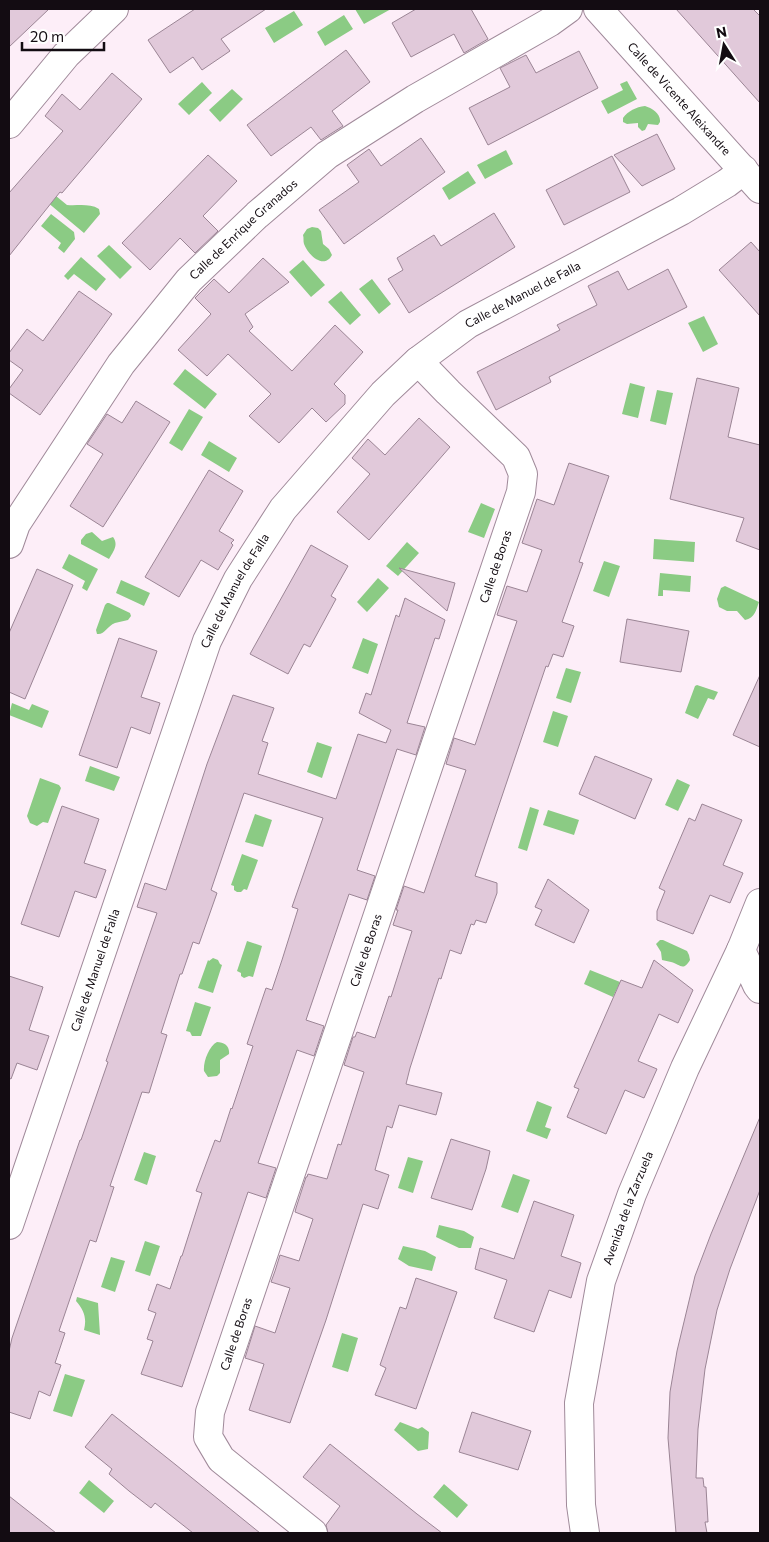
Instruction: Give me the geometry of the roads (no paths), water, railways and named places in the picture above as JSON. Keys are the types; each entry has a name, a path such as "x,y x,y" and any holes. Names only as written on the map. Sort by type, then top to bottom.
{"street":[{"path":"9,124 66,55 114,9"},
{"name":"Calle de Enrique Granados","path":"9,544 16,524 121,364 196,274 258,215 327,154 415,99 550,22 568,9"},
{"name":"Calle de Vicente Aleixandre","path":"598,9 752,180"},
{"name":"Calle de Manuel de Falla","path":"9,1225 207,641 238,579 283,509 383,394 418,361 468,324 681,210 727,183 752,180"},
{"name":"Calle de Boras","path":"314,1533 221,1459 208,1437 210,1412 521,492 523,474 516,457 418,361"},
{"name":"Avenida de la Zarzuela","path":"585,1533 580,1505 579,1403 601,1281 632,1194 685,1068 741,950 760,903"},
{"path":"741,950 760,989"}]}
